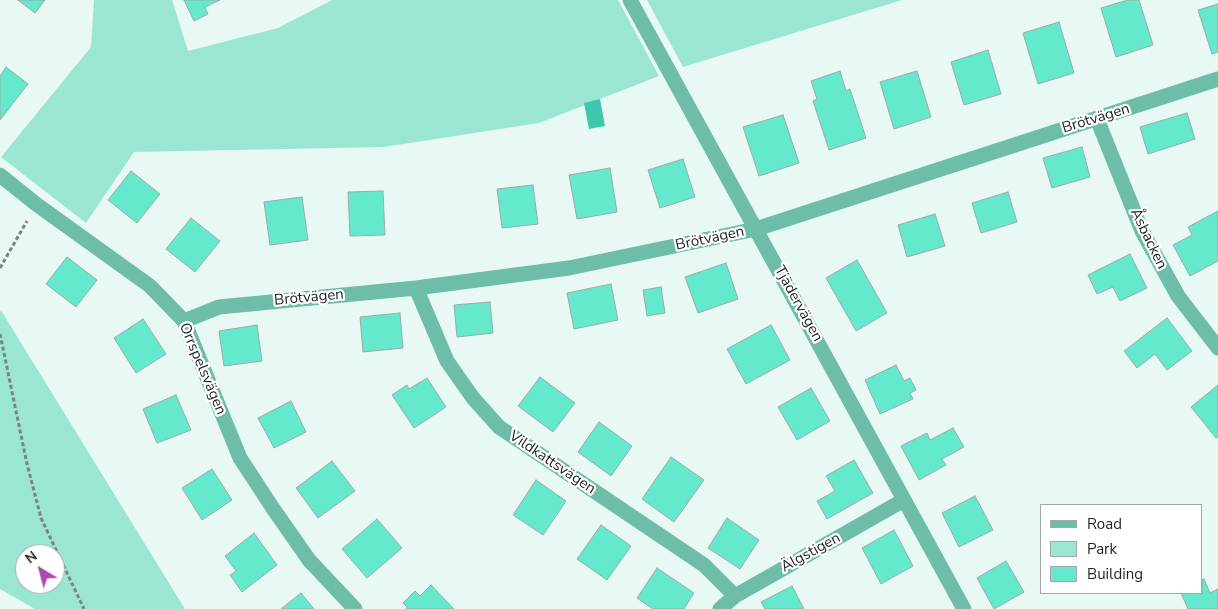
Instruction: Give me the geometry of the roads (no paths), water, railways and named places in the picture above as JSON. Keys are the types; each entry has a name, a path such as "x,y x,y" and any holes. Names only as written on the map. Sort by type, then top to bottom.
{"street":[{"name":"Tjädervägen","path":"630,0 964,609"},
{"name":"Brötvägen","path":"184,321 219,307 416,288 569,268 756,229 1218,79"},
{"name":"Åsbacken","path":"1098,119 1142,231 1178,296 1218,348"},
{"name":"Orrspelsvägen","path":"0,175 36,204 150,286 184,321 240,458 309,560 355,609"},
{"name":"Vildkattsvägen","path":"416,288 446,361 473,398 499,427 704,565 734,596"},
{"name":"Älgstigen","path":"720,609 734,596 904,500"}]}
